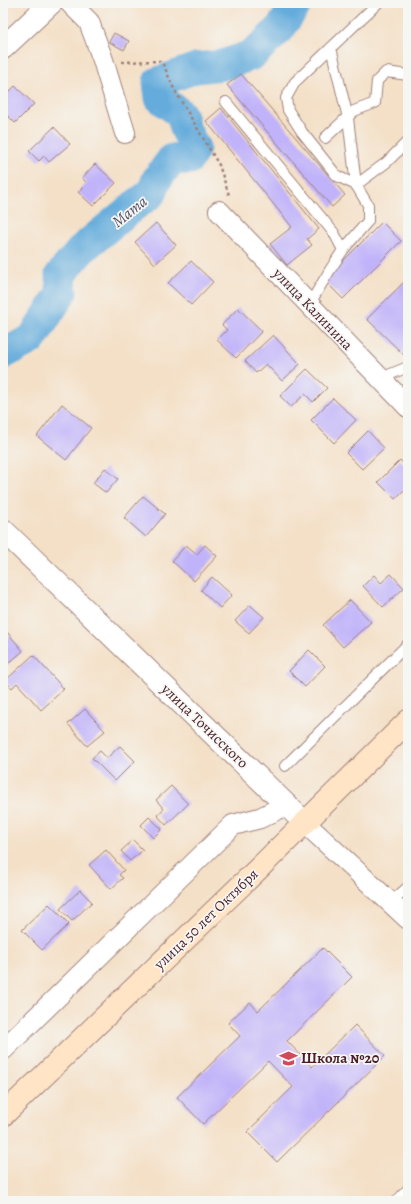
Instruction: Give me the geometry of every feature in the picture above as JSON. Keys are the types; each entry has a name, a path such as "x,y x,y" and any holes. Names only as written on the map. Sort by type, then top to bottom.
{"main road":[{"name":"улица 50 лет Октября","path":"3,1116 252,876 408,721"}],"street":[{"path":"3,48 51,3"},
{"path":"70,3 89,22 104,63 125,133"},
{"name":"улица Калинина","path":"219,211 408,407"},
{"name":"улица Точисского","path":"3,530 286,805 408,919"},
{"path":"3,1050 233,825 260,818 286,805"}],"lane":[{"path":"356,186 337,176 302,132 288,110 286,98 295,82 378,3"},
{"path":"309,305 344,250 368,221 368,205 356,186 348,118 331,48"},
{"path":"325,138 354,111 375,103 377,81 386,72 408,75"},
{"path":"226,102 334,233 344,250"},
{"path":"356,186 387,162 408,141"},
{"path":"381,378 408,367"},
{"path":"284,766 408,644"},
{"path":"390,903 408,887"},
{"path":"397,1201 408,1189"}],"path":[{"path":"104,63 160,61 164,66 174,89 219,165"}],"building":[{"path":"114,33 129,41 124,50 109,42"},
{"path":"241,74 345,195 332,207 227,85"},
{"path":"15,86 34,104 15,123 3,111 3,98"},
{"path":"221,108 319,229 307,239 312,245 287,265 270,244 292,227 206,121"},
{"path":"54,127 70,144 49,162 44,156 39,161 29,151"},
{"path":"95,164 116,183 93,206 78,192 87,183 82,178"},
{"path":"382,222 401,241 343,299 324,280"},
{"path":"156,223 176,245 155,264 135,242"},
{"path":"191,261 213,282 191,305 168,283"},
{"path":"408,278 408,359 367,319"},
{"path":"238,308 262,331 236,358 217,340 227,330 222,325"},
{"path":"273,335 300,364 282,381 266,364 256,373 245,361"},
{"path":"307,369 327,388 313,402 305,394 291,407 280,396"},
{"path":"333,398 356,420 334,443 311,420"},
{"path":"62,404 91,428 66,460 37,436"},
{"path":"368,431 384,448 362,469 346,453"},
{"path":"400,460 408,468 408,486 395,499 378,482"},
{"path":"105,468 118,479 106,493 93,483"},
{"path":"143,496 165,514 146,537 124,518"},
{"path":"186,545 197,554 205,545 217,556 194,581 172,561"},
{"path":"391,574 404,588 383,607 363,586 374,575 381,583"},
{"path":"212,577 232,595 220,608 201,590"},
{"path":"350,600 371,622 343,647 323,625"},
{"path":"250,605 264,617 249,633 235,621"},
{"path":"7,632 23,651 3,668 3,635"},
{"path":"309,650 325,666 305,687 289,671"},
{"path":"33,655 64,689 41,710 17,683 12,688 5,681"},
{"path":"85,709 105,731 87,746 68,724"},
{"path":"120,746 135,761 115,781 92,758 100,751 107,758"},
{"path":"171,786 188,804 166,825 157,815 164,809 156,800"},
{"path":"149,817 162,829 153,838 141,825"},
{"path":"133,840 143,850 130,861 121,851"},
{"path":"106,850 124,870 119,875 123,878 111,889 89,865"},
{"path":"80,890 92,902 72,921 60,909"},
{"path":"49,904 69,924 42,950 22,930"},
{"path":"323,948 352,977 287,1041 312,1067 355,1025 385,1056 277,1162 247,1132 293,1087 268,1061 203,1124 177,1097 240,1036 228,1023 250,1002 258,1011"}],"waterway":[{"name":"Мата","path":"3,354 32,339 62,292 60,275 83,248 135,205 152,193 157,179 172,159 189,159 195,148 185,128 181,114 160,98 158,82 196,68 223,65 252,55 280,29 297,3"}],"place":[{"name":"Школа №20","path":"288,1058"}]}
